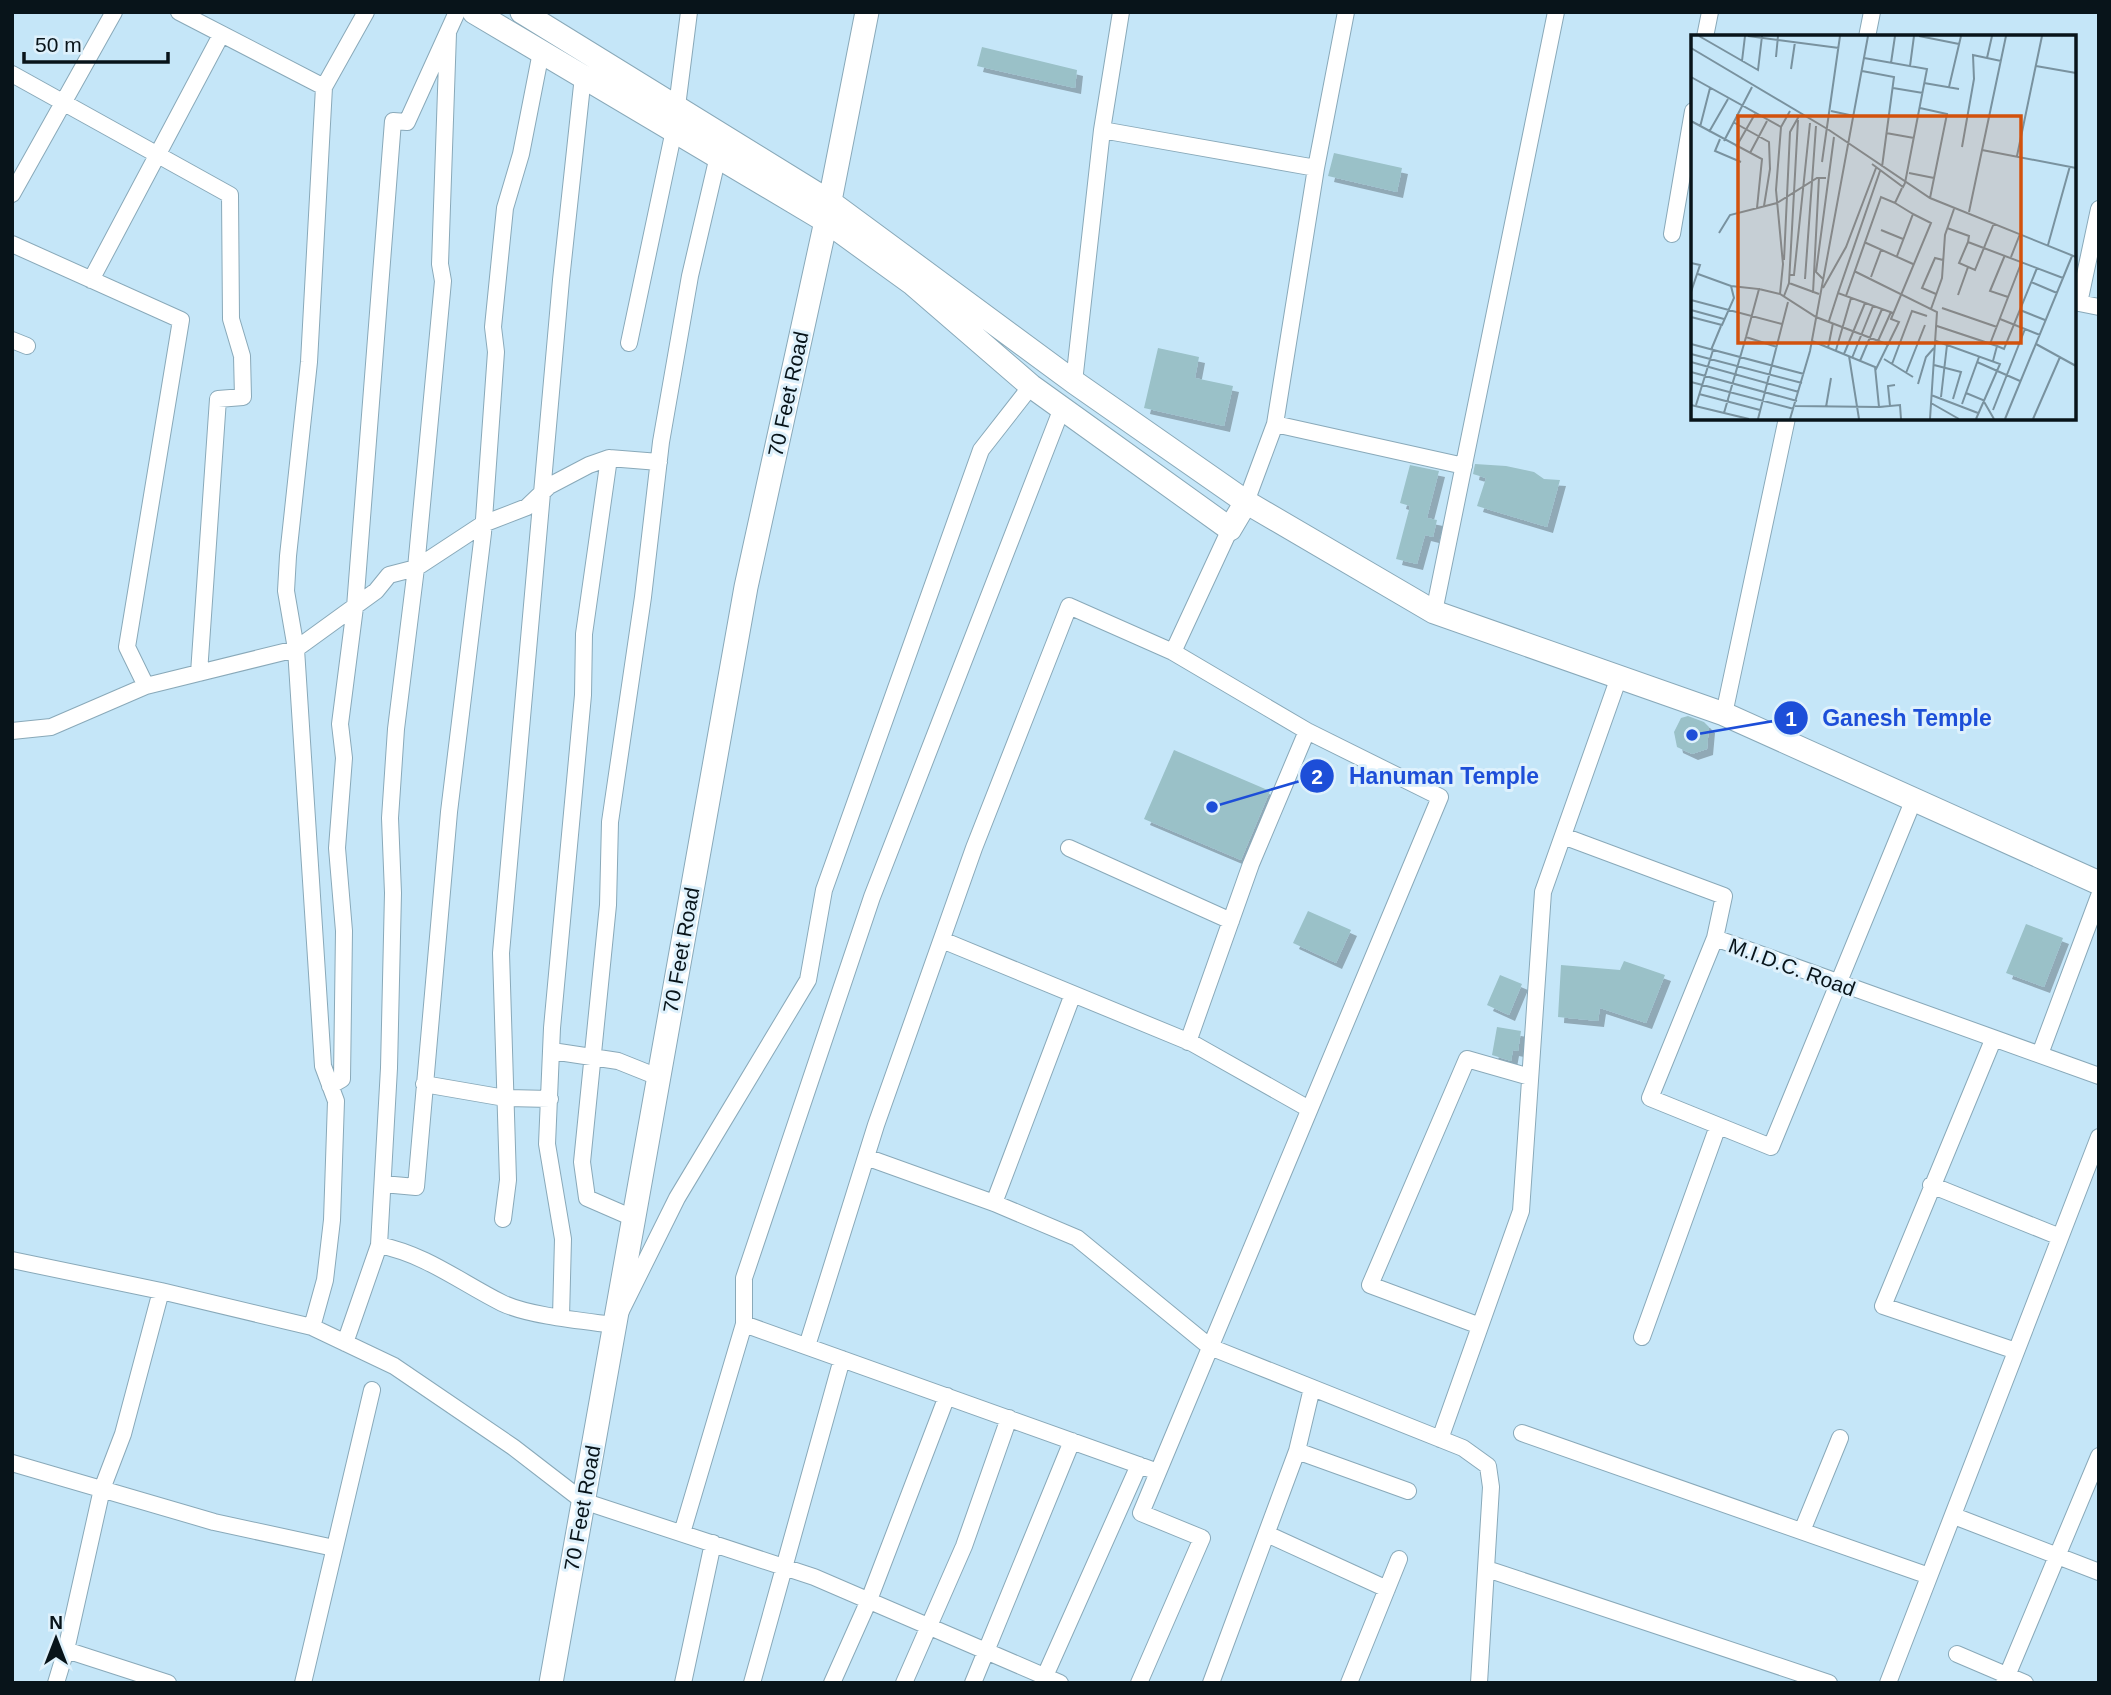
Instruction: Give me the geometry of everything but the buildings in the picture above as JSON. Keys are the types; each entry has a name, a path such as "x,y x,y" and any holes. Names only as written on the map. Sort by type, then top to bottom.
{"main road":[{"path":"474,12 718,156 828,211 1031,386 1230,529 1246,502"},
{"path":"522,12 677,106 1246,502 1433,612 1724,714 2099,883"},
{"name":"70 Feet Road","path":"556,1681 583,1502 746,587 828,211 867,12"}],"street":[{"path":"12,194 114,12"},
{"path":"179,12 324,87"},
{"path":"312,1327 325,1280 332,1220 336,1101 323,1066 296,649 286,591 309,362 324,87 366,12"},
{"path":"330,1086 342,1079 344,931 337,848 344,758 341,724 355,607 393,121 407,122 457,12"},
{"path":"629,343 674,130 689,12"},
{"path":"1074,382 1102,130 1121,12"},
{"path":"1246,502 1275,424 1316,168 1346,12"},
{"path":"1433,612 1556,12"},
{"path":"1706,35 1710,12"},
{"path":"1867,35 1872,12"},
{"path":"345,1343 379,1245 393,894 390,818 396,729 416,568 443,281 440,264 448,33"},
{"path":"91,280 220,35"},
{"path":"383,1184 416,1187 452,785 483,524 496,352 493,327 505,208 521,154 541,51"},
{"path":"12,74 230,195 231,318 243,356 243,397 218,400 199,673"},
{"path":"503,1219 508,1180 501,953 541,493 583,76"},
{"path":"1672,234 1691,123"},
{"path":"1102,130 1316,168"},
{"path":"633,1218 587,1198 582,1162 608,905 610,822 643,597 659,462 690,276 718,156"},
{"path":"2099,209 2077,302 2099,307"},
{"path":"12,244 181,320 127,647 146,686"},
{"path":"379,1245 434,1263 504,1304 614,1325 677,1198 808,980 824,890 981,450 1031,386"},
{"path":"682,1533 744,1324 744,1278 872,897 1062,408"},
{"path":"1724,714 1787,420"},
{"path":"1275,424 1464,466"},
{"path":"561,1317 563,1239 547,1144 552,1051 583,695 584,634 609,458"},
{"path":"12,731 51,727 146,686 296,649 376,591 390,575 416,568 483,524 527,507 541,493 589,465 609,458 659,462"},
{"path":"1173,652 1230,529"},
{"path":"807,1346 866,1157 942,940 1069,606 1173,652 1307,731 1440,797 1141,1513 1202,1538 1139,1683"},
{"path":"1440,1439 1521,1211 1543,892 1619,677"},
{"path":"1188,1042 1251,864 1307,731"},
{"path":"1715,938 1650,1098 1771,1147 1913,799"},
{"name":"M.I.D.C. Road","path":"1563,836 1724,896 1715,938 2099,1076"},
{"path":"1069,848 1231,921"},
{"path":"2040,1054 2099,896"},
{"path":"942,940 1188,1042 1309,1109"},
{"path":"994,1203 1073,995"},
{"path":"1993,1040 1883,1306 2016,1351"},
{"path":"552,1051 618,1061 658,1077"},
{"path":"1480,1326 1370,1285 1467,1059 1530,1077"},
{"path":"424,1084 505,1098 550,1099"},
{"path":"1642,1337 1718,1126"},
{"path":"1888,1683 2099,1137"},
{"path":"866,1157 994,1203 1077,1238 1210,1348 1463,1448 1488,1466 1491,1488 1483,1682"},
{"path":"1931,1185 2060,1237"},
{"path":"12,1260 161,1291 312,1327 394,1366 513,1447 583,1502 785,1567 869,1600 1052,1680 1139,1465"},
{"path":"56,1683 103,1489 124,1434 161,1291"},
{"path":"744,1324 1158,1472"},
{"path":"752,1683 842,1359"},
{"path":"1211,1683 1297,1451 1312,1388"},
{"path":"303,1683 372,1390"},
{"path":"832,1683 869,1600 947,1396"},
{"path":"904,1683 927,1625 964,1546 1009,1418"},
{"path":"1522,1433 1929,1576"},
{"path":"1802,1531 1840,1438"},
{"path":"973,1683 1072,1441"},
{"path":"1297,1451 1408,1491"},
{"path":"2006,1679 2099,1456"},
{"path":"12,1463 214,1522 334,1548"},
{"path":"1954,1516 2099,1572"},
{"path":"1267,1534 1387,1589"},
{"path":"683,1683 713,1543"},
{"path":"1349,1683 1399,1559"},
{"path":"1487,1569 1829,1683"},
{"path":"66,1650 168,1683"},
{"path":"1957,1654 2006,1679 2025,1683"}],"place":[{"name":"Ganesh Temple","path":"1692,735"},
{"name":"Hanuman Temple","path":"1212,807"}]}
